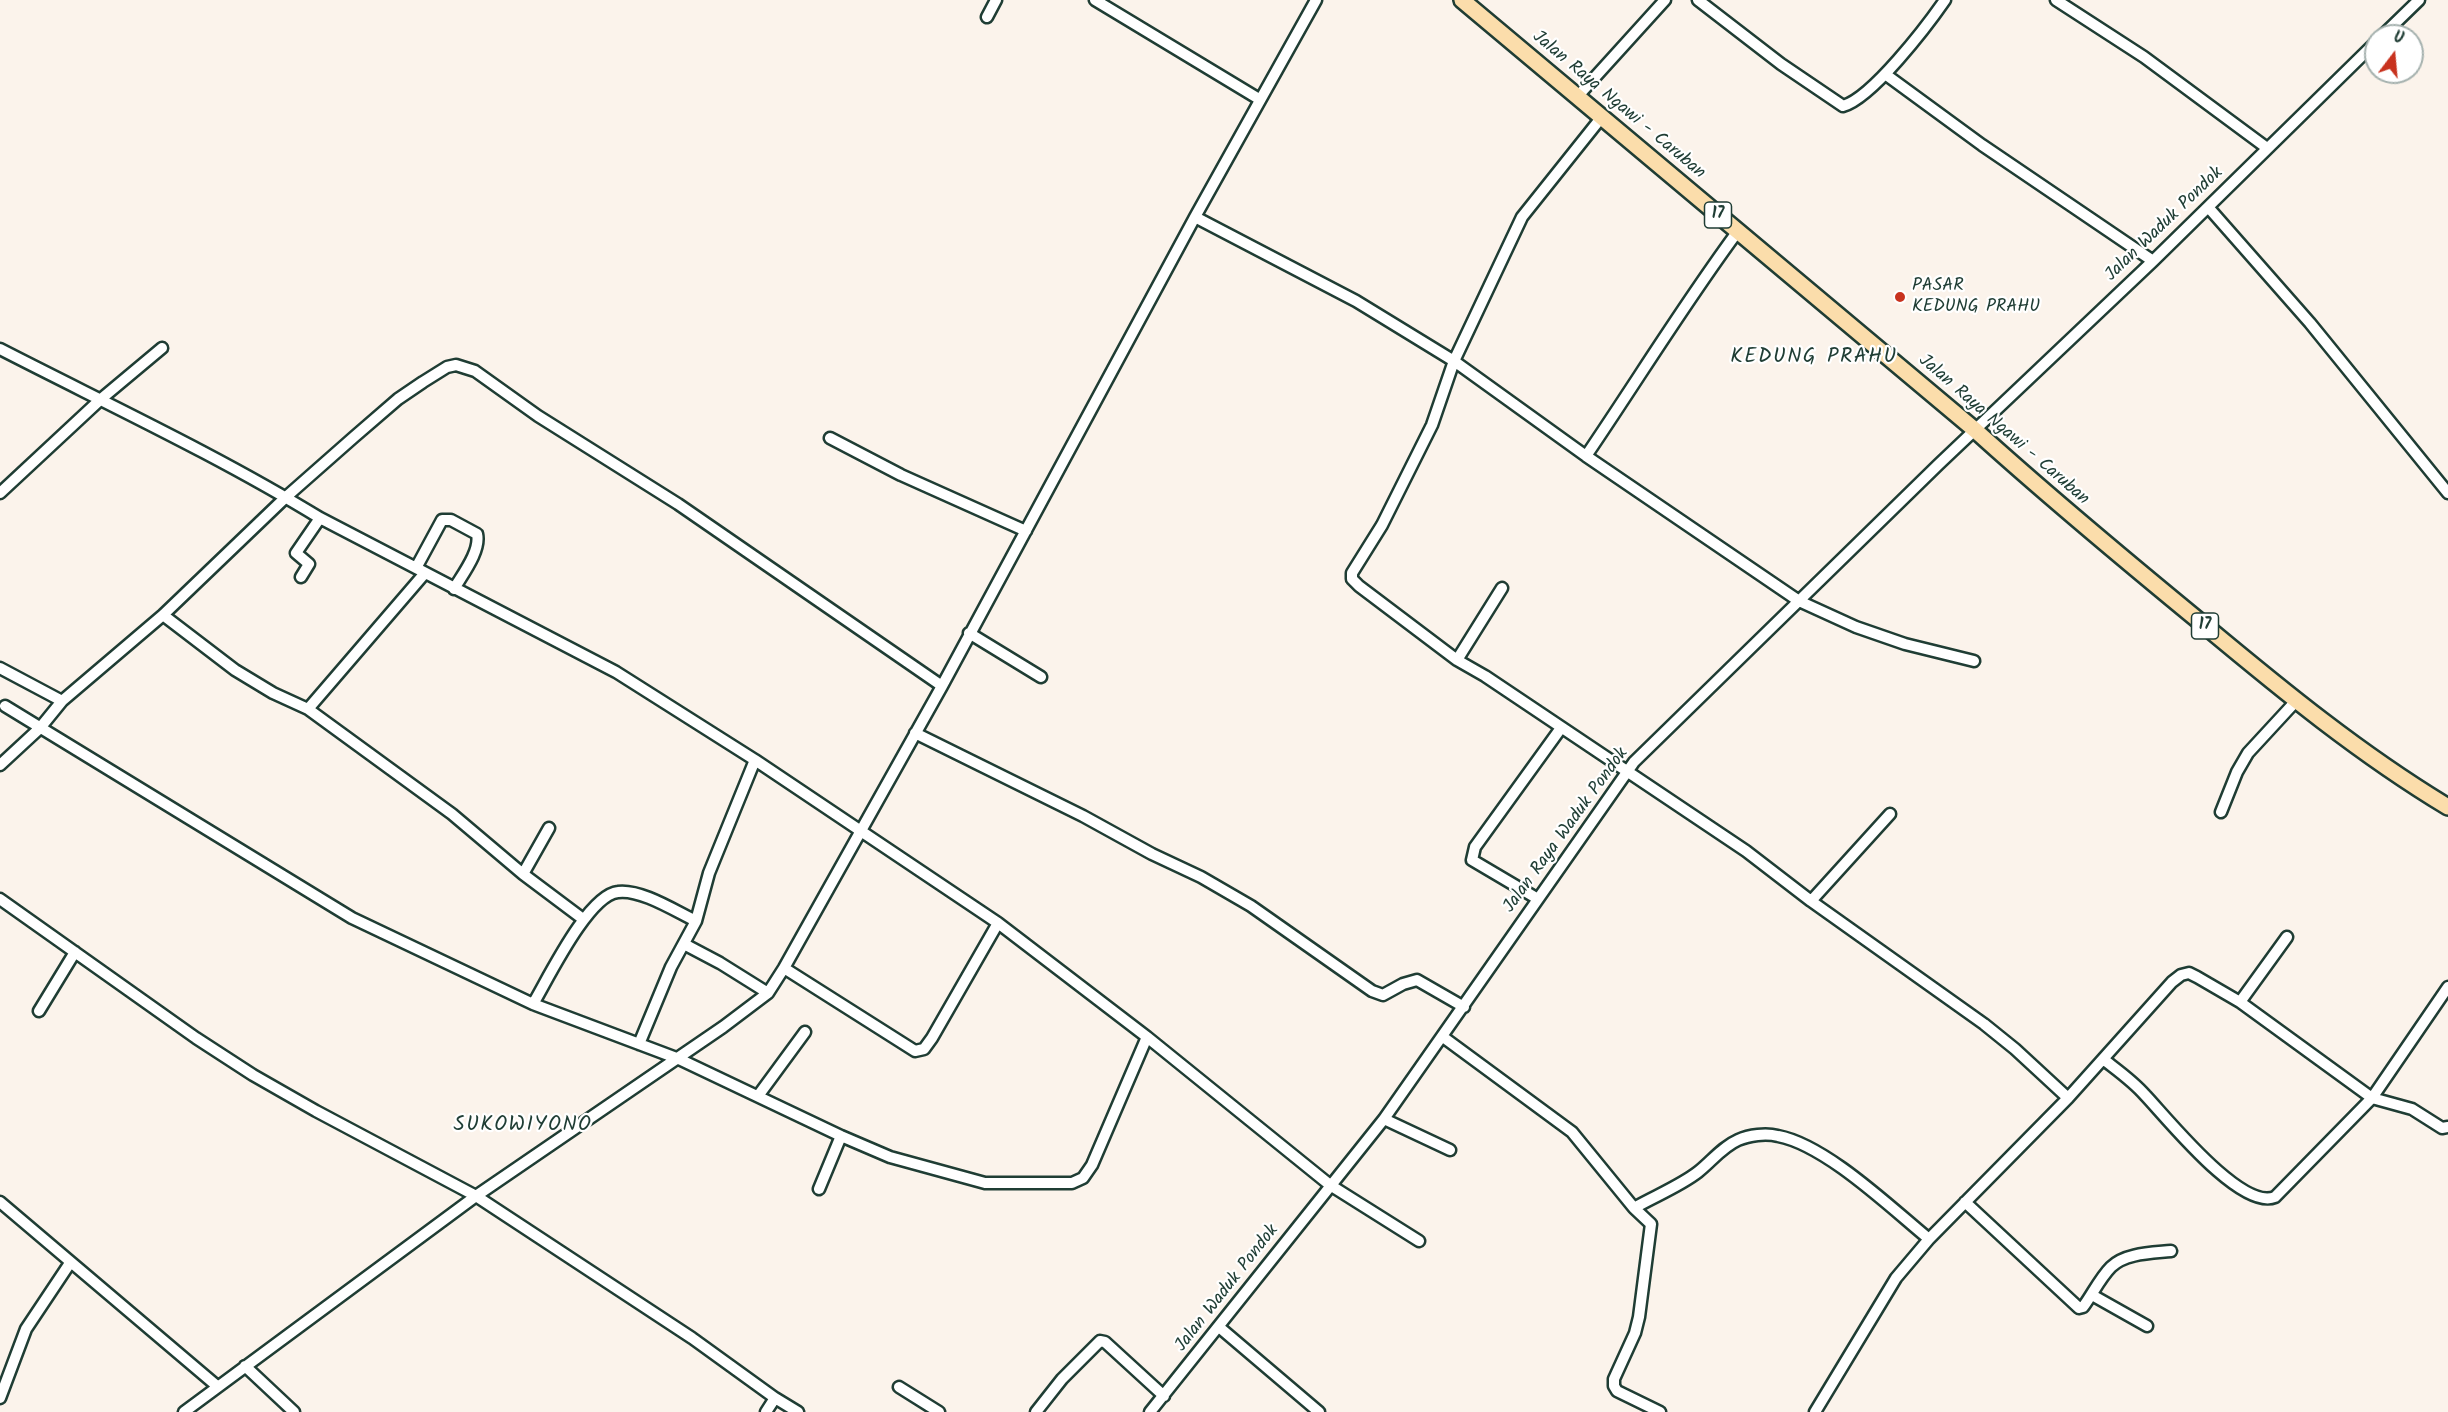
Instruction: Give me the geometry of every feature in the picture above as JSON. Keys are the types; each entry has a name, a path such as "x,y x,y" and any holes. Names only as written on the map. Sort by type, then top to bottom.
{"highway":[{"name":"Jalan Raya Ngawi - Caruban","path":"1462,0 1975,430 2038,487 2296,701 2409,784 2448,807"}],"street":[{"path":"987,17 996,0"},
{"path":"1095,0 1259,99"},
{"path":"184,1412 477,1196 678,1059 768,993 942,686 1259,99 1316,0"},
{"path":"1577,97 1665,0"},
{"path":"1698,0 1781,64 1843,106 1851,104 1885,74 1945,0"},
{"path":"2056,0 2144,57 2267,148"},
{"path":"2394,24 2419,0"},
{"name":"Jalan Waduk Pondok","path":"1975,430 2153,261 2364,54"},
{"path":"1885,74 1982,145 2153,261"},
{"path":"1600,118 1522,217 1454,361 1432,425 1382,525 1352,573 1352,579 1457,660 1485,676 1746,851 1811,901 1984,1024 2068,1098"},
{"path":"2208,207 2310,323 2448,493"},
{"path":"1195,217 1356,301 1454,361 1586,456 1799,601 1856,627 1905,644 1974,661"},
{"path":"1586,456 1648,365 1699,283 1738,231"},
{"path":"0,493 101,399 162,348"},
{"path":"0,349 101,399 286,497 320,518 634,682 998,923 1147,1037 1330,1185 1419,1241"},
{"path":"0,765 40,728 62,701 164,615 286,497 398,399 447,367 456,365 475,371 538,416 678,504 942,686"},
{"name":"Jalan Raya Waduk Pondok","path":"1330,1185 1384,1119 1443,1037 1626,772 1647,748 1975,430"},
{"path":"830,438 901,475 1026,531"},
{"path":"301,577 309,564 296,553 320,518"},
{"path":"308,709 420,571 442,520 451,520 477,534 478,539 470,561 454,589"},
{"path":"1457,660 1502,588"},
{"path":"164,615 235,670 273,693 308,709 452,814 523,874 583,919"},
{"path":"969,633 1041,677"},
{"path":"0,668 62,701"},
{"path":"2221,812 2237,772 2248,753 2296,701"},
{"path":"5,706 352,918 532,1004 678,1059 841,1136 901,1160 985,1183 1072,1183 1083,1178 1092,1165 1147,1037"},
{"path":"1538,899 1472,860 1475,847 1562,728"},
{"path":"915,733 1083,816 1152,854 1202,877 1251,906 1372,991 1383,995 1403,984 1417,980 1464,1006"},
{"path":"639,1044 671,967 696,921 708,873 754,760"},
{"path":"1811,901 1890,814"},
{"path":"523,874 549,828"},
{"path":"532,1004 583,919 602,899 617,891 638,893 696,921"},
{"path":"0,899 196,1038 253,1075 477,1196 692,1338 798,1412"},
{"path":"784,968 915,1051 924,1049 932,1038 998,923"},
{"path":"2240,1002 2287,937"},
{"path":"684,944 768,993"},
{"path":"39,1011 75,952"},
{"path":"1815,1412 1896,1278 1929,1239 2068,1098 2172,982 2181,975 2188,973 2197,977 2240,1002 2372,1098 2412,1109 2442,1128 2448,1127"},
{"path":"2103,1059 2144,1093 2182,1138 2221,1174 2261,1199 2275,1197 2372,1098 2448,987"},
{"path":"758,1096 805,1032"},
{"path":"1443,1037 1572,1132 1634,1208 1651,1224 1639,1317 1635,1333 1614,1379 1614,1386 1617,1391 1660,1412"},
{"path":"1384,1119 1450,1150"},
{"path":"1634,1208 1697,1173 1719,1152 1737,1140 1754,1136 1776,1135 1795,1140 1850,1175 1929,1239"},
{"path":"819,1189 841,1136"},
{"name":"Jalan Waduk Pondok","path":"1150,1412 1330,1185"},
{"path":"0,1202 218,1386"},
{"path":"1965,1202 2074,1305 2083,1307 2110,1268 2119,1261 2144,1253 2170,1251"},
{"path":"0,1398 26,1329 70,1263"},
{"path":"2092,1295 2147,1326"},
{"path":"1219,1327 1319,1412"},
{"path":"1036,1412 1062,1379 1100,1341 1105,1342 1164,1396"},
{"path":"245,1366 294,1412"},
{"path":"899,1387 924,1408 939,1412"},
{"path":"766,1412 775,1398"}],"place":[{"name":"PASAR KEDUNG PRAHU","path":"1900,297"}],"district":[{"name":"KEDUNG PRAHU","path":"1814,358"},
{"name":"SUKOWIYONO","path":"523,1126"}]}
